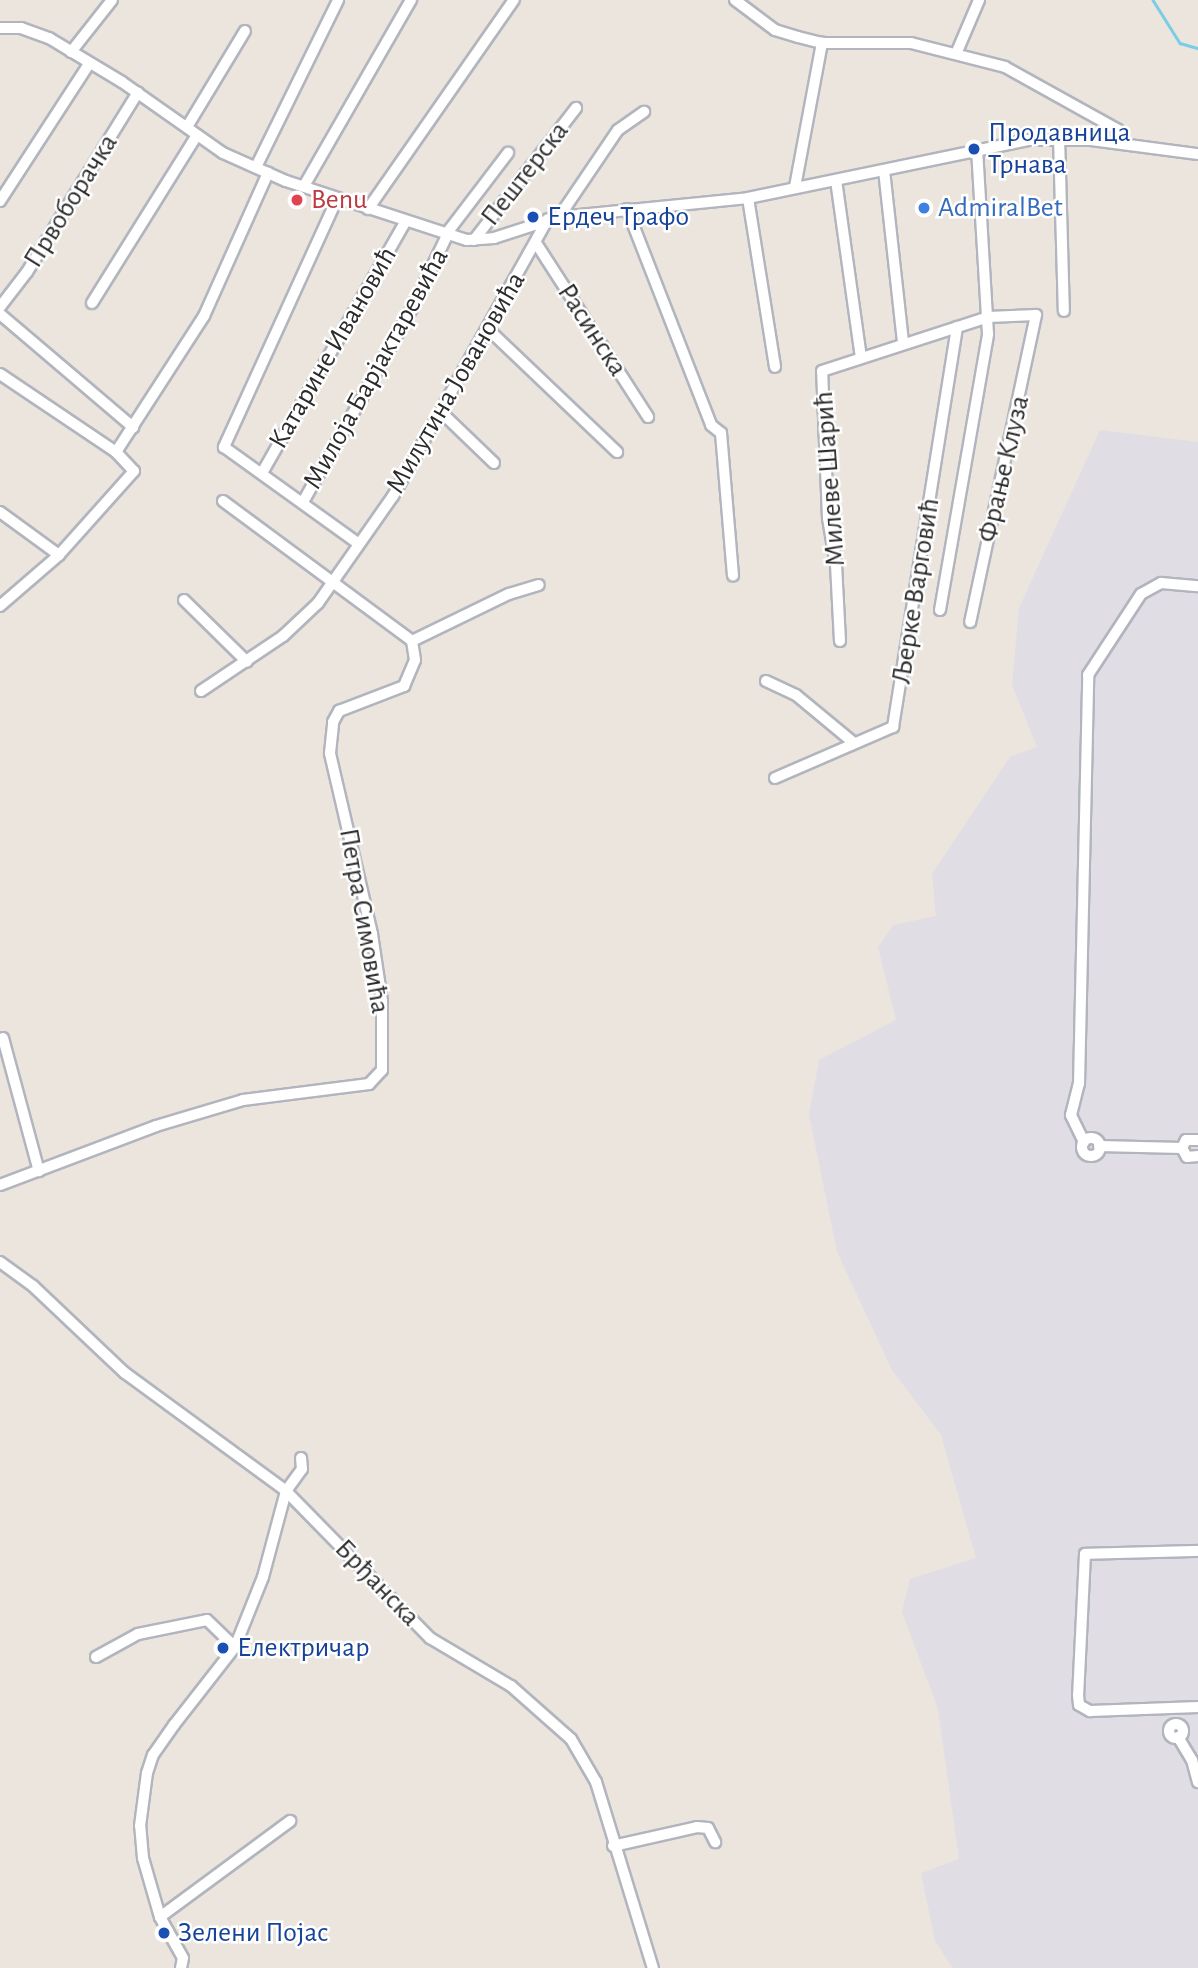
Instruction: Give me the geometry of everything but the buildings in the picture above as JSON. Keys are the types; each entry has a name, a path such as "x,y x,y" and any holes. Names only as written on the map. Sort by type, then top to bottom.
{"street":[{"path":"71,52 112,0"},
{"path":"256,167 338,0"},
{"path":"304,186 411,0"},
{"path":"368,209 514,0"},
{"path":"735,0 775,30 822,43 911,43 1018,73 1118,130 1118,142"},
{"path":"956,54 979,0"},
{"path":"0,28 21,28 71,52 138,92 197,135 268,173 404,222 448,236 474,240 553,218 748,198 977,149 1059,137 1118,142 1198,154"},
{"path":"187,127 245,31"},
{"path":"795,187 822,43"},
{"path":"0,201 89,64"},
{"name":"Првоборачка","path":"0,307 27,272 138,92"},
{"name":"Пештерска","path":"474,240 576,108"},
{"name":"Милутина Јовановића","path":"201,691 247,662 318,603 442,413 536,243 618,130 644,112"},
{"path":"92,303 197,135"},
{"path":"1059,137 1064,311"},
{"path":"940,610 968,463 988,317 977,149"},
{"name":"Милоја Барјактаревића","path":"303,502 448,236 508,153"},
{"path":"884,170 903,343"},
{"path":"116,452 204,316 268,173"},
{"path":"836,180 861,358"},
{"path":"748,198 775,367"},
{"path":"337,199 224,447 359,544"},
{"path":"626,209 711,425 721,433 733,575"},
{"name":"Катарине Ивановић","path":"262,474 404,222"},
{"name":"Расинска","path":"536,243 648,417"},
{"path":"0,314 133,427"},
{"name":"Милеве Шарић","path":"840,641 836,565 828,518 822,371 988,317 1036,315"},
{"name":"Фрање Клуза","path":"970,622 1036,315"},
{"name":"Љерке Варговић","path":"775,778 893,727 957,327"},
{"path":"489,330 617,452"},
{"path":"0,374 116,452 134,471 59,555 0,606"},
{"path":"442,413 494,463"},
{"path":"223,501 412,641 509,594 539,585"},
{"path":"0,512 59,555"},
{"path":"1182,1148 1100,1146 1092,1139 1084,1142 1071,1115 1079,1084 1088,675 1141,594 1161,583 1198,586"},
{"path":"184,600 247,662"},
{"name":"Петра Симовића","path":"0,1185 156,1126 231,1104 312,1088 369,1084 382,1070 382,1001 372,934 330,753 333,722 340,711 404,686 415,660 412,641"},
{"path":"766,681 796,695 854,743"},
{"path":"3,1038 39,1171"},
{"path":"1182,1148 1186,1140 1198,1140"},
{"path":"1182,1148 1186,1157 1198,1156"},
{"name":"Брђанска","path":"0,1262 33,1286 125,1373 286,1491 430,1637 522,1694 571,1739 590,1766 653,1968"},
{"path":"181,1968 183,1958 160,1917 143,1858 140,1826 148,1773 164,1740 235,1647 263,1577 286,1491 302,1469 301,1458"},
{"path":"1198,1551 1085,1554 1078,1695 1079,1705 1090,1711 1198,1707"},
{"path":"96,1657 138,1633 208,1620 235,1647"},
{"path":"1178,1737 1192,1759 1198,1782"},
{"path":"160,1917 290,1821"},
{"path":"613,1846 697,1827 708,1828 715,1842"}],"shaded area":[{"path":"1100,430 1198,442 1198,1968 953,1968 935,1941 921,1873 959,1859 938,1709 902,1612 910,1579 976,1558 941,1435 892,1370 837,1252 809,1114 819,1060 896,1020 878,947 893,925 936,916 932,874 1010,757 1037,747 1012,685 1019,608"}],"waterway":[{"path":"1153,0 1180,43 1198,48"}],"place":[{"name":"Продавница Трнава","path":"974,149"},
{"name":"Benu","path":"297,200"},
{"name":"AdmiralBet","path":"924,208"},
{"name":"Ердеч Трафо","path":"533,217"},
{"name":"Електричар","path":"223,1648"},
{"name":"Зелени Појас","path":"164,1933"}]}
